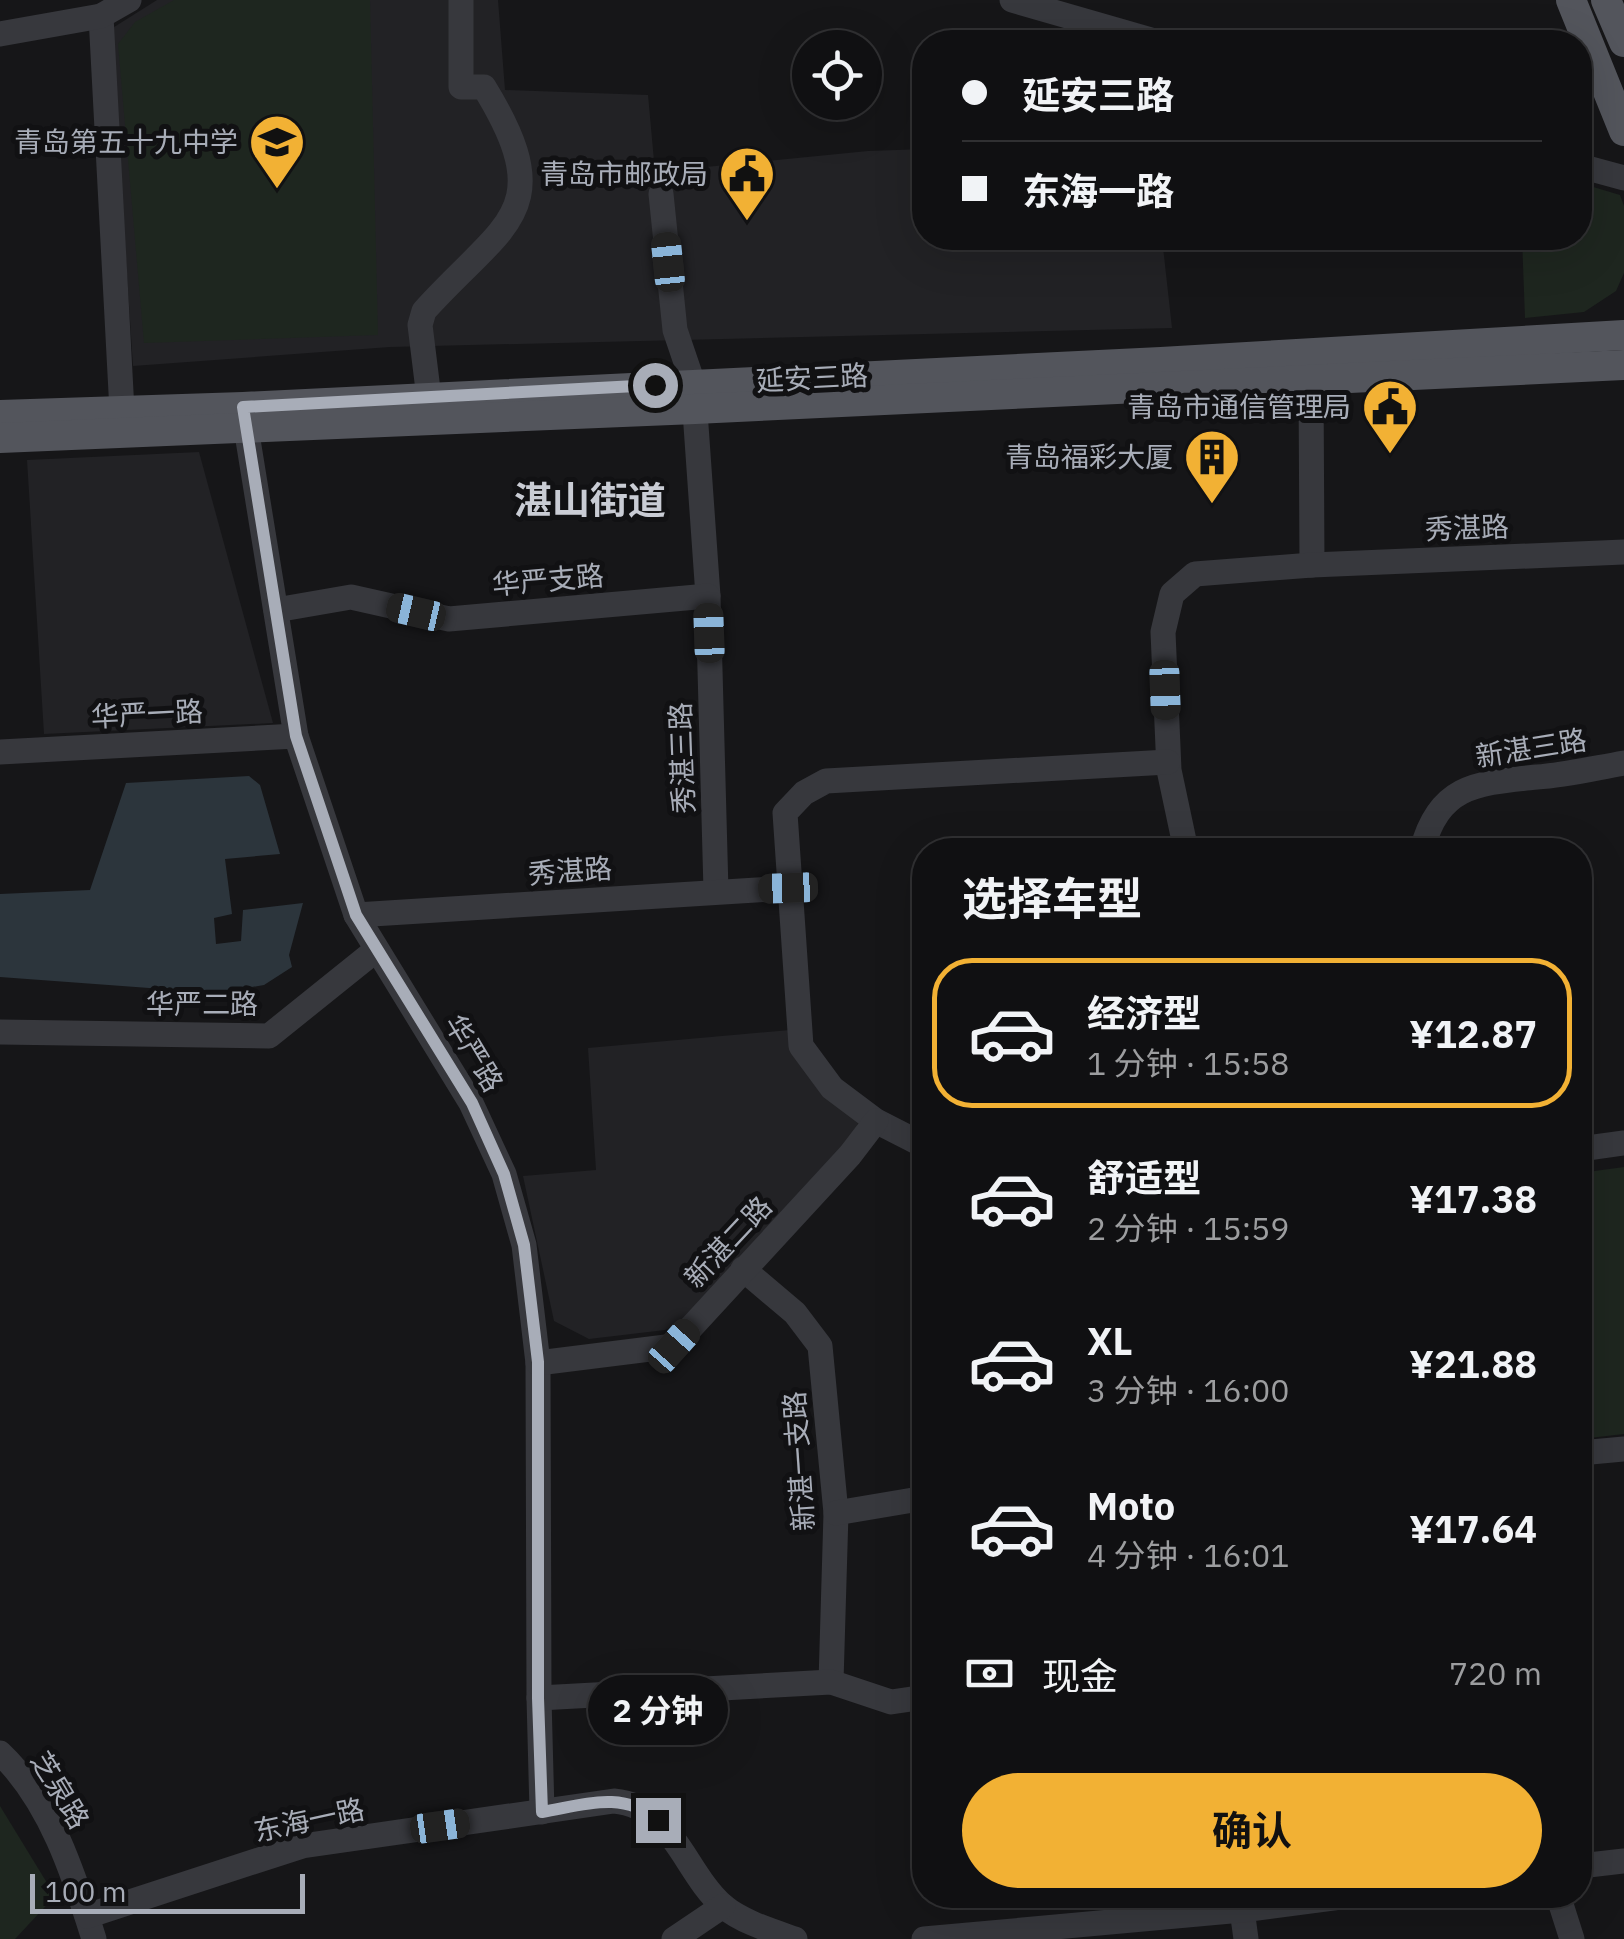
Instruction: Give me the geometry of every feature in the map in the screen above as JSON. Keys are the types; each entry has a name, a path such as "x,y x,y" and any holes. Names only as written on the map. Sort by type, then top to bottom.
{"main road":[{"path":"1570,0 1582,30"},
{"path":"1606,0 1624,42"},
{"path":"1592,53 1624,131"},
{"path":"1609,336 1624,311"},
{"name":"延安三路","path":"0,415 122,411 244,418 694,396 1161,362 1609,336"},
{"name":"延安三路","path":"0,438 428,398 1311,382 1624,365"}],"street":[{"path":"0,34 101,16 129,0"},
{"path":"428,398 420,325 424,311 498,238 517,203 520,184 517,148 484,87 461,87 461,0"},
{"path":"1012,0 1116,30"},
{"path":"101,16 122,411"},
{"path":"1592,169 1624,178"},
{"name":"秀湛三路","path":"661,194 676,330 694,396 708,596 716,891"},
{"path":"1311,382 1312,564"},
{"name":"华严路","path":"244,418 296,736 356,915 472,1103 504,1174 524,1245 538,1362 542,1812"},
{"name":"秀湛路","path":"1184,838 1168,762 1163,632 1172,594 1195,574 1312,564 1624,552"},
{"name":"华严支路","path":"276,610 351,597 449,619 708,596"},
{"name":"华严一路","path":"0,752 296,736"},
{"path":"912,1139 876,1121 832,1088 801,1046 784,813 804,793 826,781 1168,762"},
{"name":"新湛三路","path":"1425,838 1448,798 1471,786 1624,764"},
{"name":"秀湛路","path":"356,915 716,891 788,901"},
{"name":"华严二路","path":"0,1032 269,1036 376,950"},
{"name":"新湛二路","path":"538,1362 674,1346 850,1155 876,1121"},
{"path":"1592,1147 1624,1142"},
{"name":"新湛一支路","path":"742,1269 796,1312 820,1346 836,1513 832,1682"},
{"path":"1592,1452 1624,1448"},
{"path":"836,1513 912,1500"},
{"path":"538,1698 832,1682 891,1702 912,1699"},
{"name":"芝泉路","path":"0,1753 11,1763 52,1827 91,1928"},
{"name":"东海一路","path":"91,1928 302,1846 614,1801 631,1802 658,1820 723,1906 795,1939"},
{"path":"1592,1865 1624,1861"},
{"path":"674,1939 723,1906"},
{"path":"924,1939 1190,1908"},
{"path":"1242,1908 1246,1939"},
{"path":"1562,1908 1572,1939"}],"shaded area":[{"path":"157,0 498,0 505,90 648,95 655,172 912,149 912,250 1163,250 1172,328 390,347 133,366 111,29"},
{"name":"青岛第五十九中学","path":"174,0 370,0 378,335 144,343 118,44 135,22"},
{"path":"1592,187 1620,195 1624,206 1624,273 1616,291 1584,312 1525,318 1522,250 1592,250"},
{"path":"199,452 273,723 44,734 27,460"},
{"path":"249,776 260,785 280,854 225,859 232,914 214,918 216,944 241,941 243,910 303,903 289,955 292,967 264,985 217,993 0,977 0,894 90,890 126,783"},
{"path":"790,1030 859,1121 850,1145 681,1323 665,1330 589,1339 554,1321 523,1176 596,1170 588,1048"},
{"path":"1624,1167 1624,1434 1592,1438 1592,1171"},
{"path":"0,1806 55,1896 15,1939 0,1939"}],"place":[{"name":"青岛第五十九中学","path":"277,191"},
{"name":"青岛市邮政局","path":"747,223"},
{"name":"青岛市通信管理局","path":"1390,456"},
{"name":"青岛福彩大厦","path":"1212,506"}],"district":[{"name":"湛山街道","path":"590,501"}],"route":[{"path":"655,385 243,407 296,736 356,915 472,1103 504,1174 524,1245 538,1362 542,1812 631,1802 658,1820"}]}
